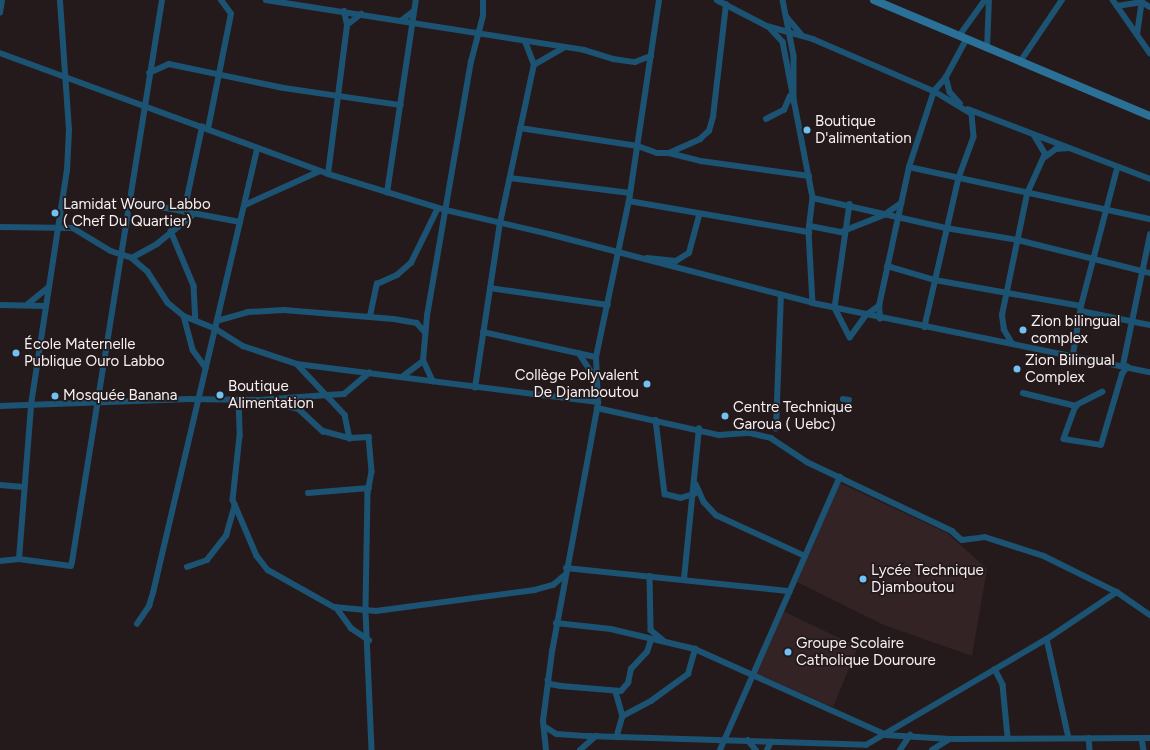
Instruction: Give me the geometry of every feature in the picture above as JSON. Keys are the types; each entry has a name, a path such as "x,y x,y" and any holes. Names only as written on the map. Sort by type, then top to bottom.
{"main road":[{"path":"874,0 987,49 1150,116"}],"street":[{"path":"0,10 2,0"},
{"path":"19,559 23,487 31,405 45,306 59,226 69,146 66,76 60,0"},
{"path":"0,561 19,559 71,566 130,201 149,73 162,0"},
{"path":"208,129 231,14 221,0"},
{"path":"266,0 344,11 413,24 564,47 635,62 651,56"},
{"path":"387,193 416,0"},
{"path":"433,382 423,361 427,316 479,34 483,0"},
{"path":"598,406 595,378 596,357 629,201 659,0"},
{"path":"718,0 768,26 803,35 934,91 967,109 1034,136 1055,140 1117,169 1150,179"},
{"path":"783,0 794,56 794,106"},
{"path":"880,319 879,306 909,167 934,91 946,77 962,38 985,0"},
{"path":"987,49 989,0"},
{"path":"1020,62 1062,0"},
{"path":"1113,0 1147,45 1150,53"},
{"path":"1117,6 1142,1"},
{"path":"1140,12 1150,8 1142,1"},
{"path":"1138,35 1142,1"},
{"path":"669,153 700,140 709,131 726,5"},
{"path":"328,174 348,25 344,11"},
{"path":"401,21 414,11"},
{"path":"348,25 361,14"},
{"path":"786,16 803,35"},
{"path":"768,26 783,42 791,93 813,198 809,232 813,303"},
{"path":"474,388 500,223 534,65 525,42"},
{"path":"534,65 564,47"},
{"path":"0,53 208,129 257,149 328,174 438,208 619,252 781,295 880,319 1073,354 1150,372"},
{"path":"149,73 169,64 338,97 401,105"},
{"path":"925,327 958,178 975,129 967,109 950,92 946,77"},
{"path":"766,119 784,110 791,93"},
{"path":"184,212 202,127"},
{"path":"520,128 638,146 701,161 809,176"},
{"path":"1034,136 1042,145 1045,157"},
{"path":"1012,344 1002,322 1006,294 1027,194 1045,157 1056,149 1071,148"},
{"path":"136,624 153,593 257,149"},
{"path":"909,167 1027,194 1150,219"},
{"path":"1073,354 1081,309 1093,258 1117,169"},
{"path":"245,205 320,171"},
{"path":"510,178 630,193"},
{"path":"813,198 850,204 884,214 946,228 1018,240 1150,273"},
{"path":"130,201 240,222"},
{"path":"629,201 699,215 809,232"},
{"path":"810,226 841,232 846,227 884,214 901,203"},
{"path":"850,204 835,308 850,337 866,315 879,306"},
{"path":"370,316 377,284 398,275 411,264 438,208"},
{"path":"132,258 195,214"},
{"path":"638,258 676,261 689,253 699,215"},
{"path":"0,227 59,226 83,231 121,255 132,258 148,272 168,303 184,316 216,329 242,346 297,364 598,406 700,429 719,435 750,432 772,438 807,462 952,531 962,540 985,538 1007,542 1117,592 1150,615"},
{"path":"171,231 194,286 196,320"},
{"path":"1076,406 1064,439 1101,445 1125,366 1130,320 1143,271 1150,235"},
{"path":"887,266 935,280 948,281 1150,325"},
{"path":"938,272 948,281"},
{"path":"28,304 49,286"},
{"path":"490,288 608,305"},
{"path":"776,429 781,295"},
{"path":"0,305 28,304 45,306"},
{"path":"217,321 264,310 370,316 417,323 425,332"},
{"path":"184,316 193,350 206,368"},
{"path":"417,323 427,316"},
{"path":"483,332 596,357"},
{"path":"579,353 595,378"},
{"path":"546,750 544,726 548,679 556,622 598,406 596,357"},
{"path":"401,378 423,361"},
{"path":"297,364 345,415 350,438"},
{"path":"0,406 199,399 260,400 344,394 369,373"},
{"path":"1023,393 1076,406 1103,392"},
{"path":"239,400 240,436 233,492 235,505 261,565 336,607 366,612 535,590 553,585 565,575"},
{"path":"260,400 299,409 323,431 350,438 369,436 372,472 369,488 366,612 369,640 372,750"},
{"path":"656,420 665,494 681,498 694,494"},
{"path":"684,580 700,429"},
{"path":"720,750 840,477"},
{"path":"695,481 704,502 716,516 805,556"},
{"path":"0,485 23,487"},
{"path":"308,493 369,488"},
{"path":"187,567 207,560 226,536 235,505"},
{"path":"566,568 790,591"},
{"path":"650,576 650,630 665,641"},
{"path":"544,726 557,734 617,737 726,738 866,748 1047,639 1117,592"},
{"path":"336,607 351,628 369,640"},
{"path":"556,622 611,629 651,640 665,641 695,649 752,676 886,735 910,734 950,739 1008,737 1150,738"},
{"path":"1047,639 1069,738"},
{"path":"548,679 550,684 616,692 626,687 631,669 647,652 651,640"},
{"path":"623,716 651,701 688,674 695,649"},
{"path":"995,669 1003,685 1008,737"},
{"path":"616,692 623,716 617,737"},
{"path":"900,750 910,734"},
{"path":"580,750 596,736"},
{"path":"1088,738 1090,750"},
{"path":"1142,738 1144,750"},
{"path":"932,750 950,739"},
{"path":"748,740 756,750"},
{"path":"767,750 772,742"}],"shaded area":[{"path":"840,483 947,533 987,569 972,656 884,625 797,582"},
{"path":"783,611 858,647 833,707 755,673"}],"place":[{"name":"Boutique D'alimentation","path":"807,130"},
{"name":"Lamidat Wouro Labbo ( Chef Du Quartier)","path":"55,213"},
{"name":"Zion bilingual complex","path":"1023,330"},
{"name":"École Maternelle Publique Ouro Labbo","path":"16,353"},
{"name":"Zion Bilingual Complex","path":"1017,369"},
{"name":"Collège Polyvalent De Djamboutou","path":"647,384"},
{"name":"Boutique Alimentation","path":"220,395"},
{"name":"Mosquée Banana","path":"55,396"},
{"name":"Centre Technique Garoua ( Uebc)","path":"725,416"},
{"name":"Lycée Technique Djamboutou","path":"863,579"},
{"name":"Groupe Scolaire Catholique Douroure","path":"788,652"}]}
